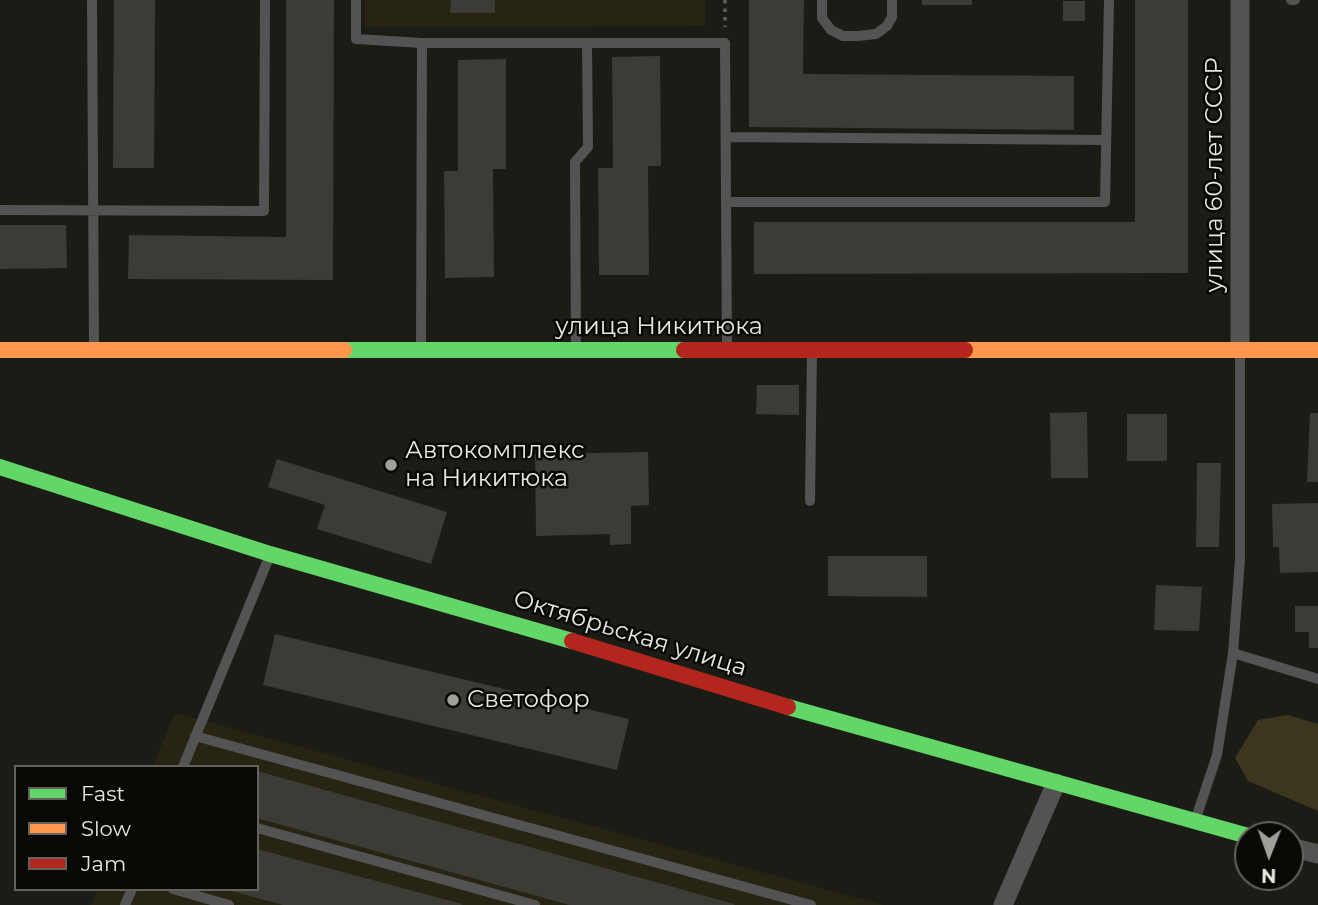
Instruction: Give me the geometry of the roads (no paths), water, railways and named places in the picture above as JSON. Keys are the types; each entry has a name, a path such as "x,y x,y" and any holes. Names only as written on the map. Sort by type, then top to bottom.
{"street":[{"name":"улица 60-лет СССР","path":"1240,0 1240,350"},
{"name":"улица Никитюка","path":"0,350 1318,350"},
{"name":"Октябрьская улица","path":"0,467 270,554 509,622 857,728 1234,832"},
{"path":"1003,905 1056,783"}],"lane":[{"path":"92,0 94,350"},
{"path":"0,210 264,211 265,0"},
{"path":"356,0 356,39 422,43 725,43 727,350"},
{"path":"821,0 822,18 831,30 843,36 876,34 887,26 892,17 892,0"},
{"path":"727,202 1105,202 1109,0"},
{"path":"421,349 422,43"},
{"path":"576,350 575,162 588,147 587,43"},
{"path":"726,137 1106,140"},
{"path":"810,501 813,350"},
{"path":"1195,822 1217,755 1233,653 1240,559 1240,350"},
{"path":"184,765 270,554"},
{"path":"1233,653 1318,679"},
{"path":"195,736 811,905"},
{"path":"259,829 536,905"},
{"path":"180,891 229,905"}],"place":[{"name":"Автокомплекс на Никитюка","path":"391,465"},
{"name":"Светофор","path":"453,700"}]}
